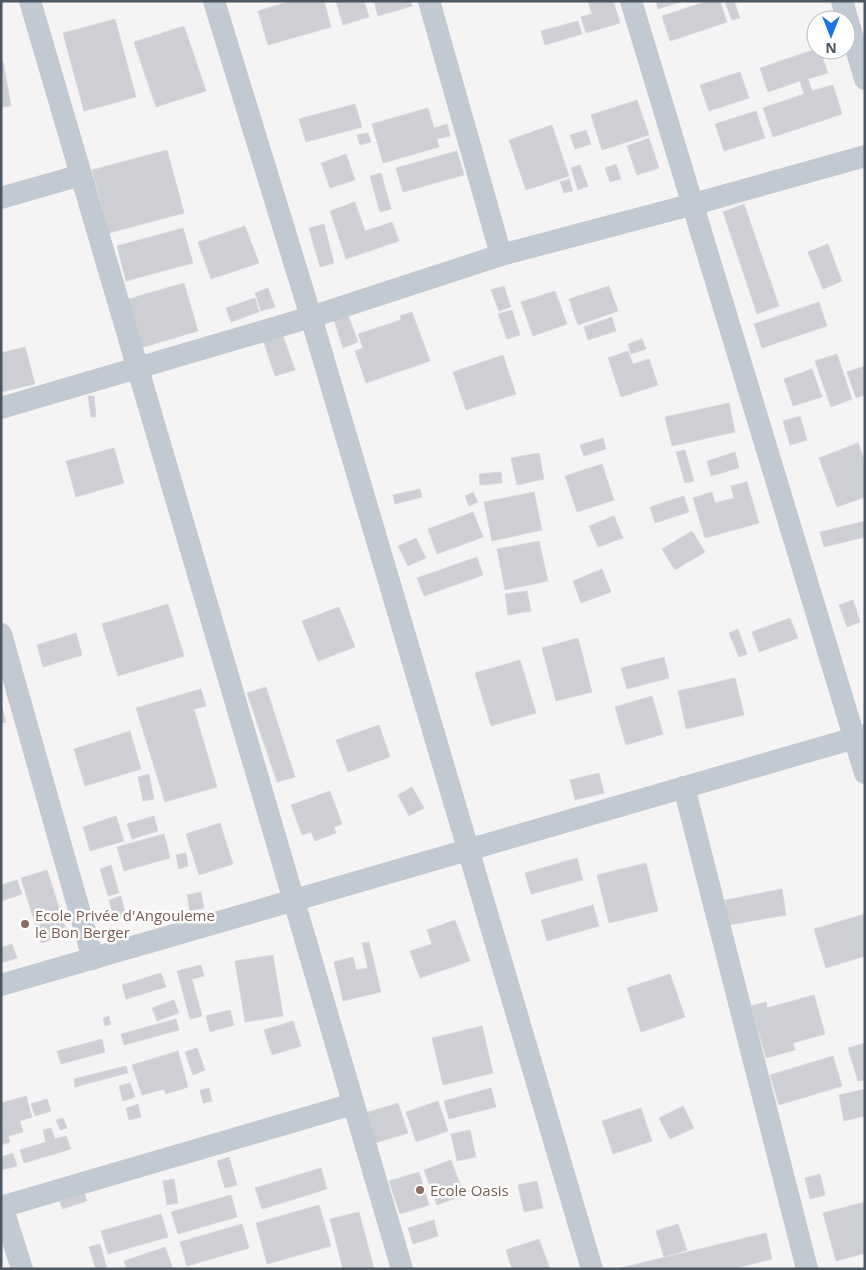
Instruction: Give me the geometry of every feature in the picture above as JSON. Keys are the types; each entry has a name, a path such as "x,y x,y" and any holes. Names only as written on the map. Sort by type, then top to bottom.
{"street":[{"path":"30,1 402,1269"},
{"path":"214,1 310,317 592,1269"},
{"path":"428,1 501,255"},
{"path":"631,1 860,736 865,773"},
{"path":"842,1 865,79"},
{"path":"1,408 310,317 501,255 865,156"},
{"path":"1,198 81,175"},
{"path":"1,634 93,959"},
{"path":"1,985 860,736"},
{"path":"684,787 808,1269"},
{"path":"22,1269 2,1206 353,1104"}],"building":[{"path":"291,1 324,1 331,27 268,45 258,11"},
{"path":"336,1 364,1 369,17 343,25"},
{"path":"374,1 410,1 412,6 378,16"},
{"path":"588,1 613,1 620,23 586,33 581,17 592,14"},
{"path":"656,1 683,1 658,9"},
{"path":"708,1 720,1 727,22 670,41 662,16"},
{"path":"734,1 740,18 732,20 725,2"},
{"path":"115,19 136,97 84,111 63,33"},
{"path":"578,21 582,34 545,45 541,31"},
{"path":"184,26 206,91 156,107 134,42"},
{"path":"806,52 806,60 823,60 828,73 808,79 812,91 833,85 842,114 773,137 763,108 804,94 800,81 768,92 760,68"},
{"path":"1,61 3,61 11,106 1,107"},
{"path":"740,72 749,98 709,111 700,85"},
{"path":"637,100 649,135 602,150 591,115"},
{"path":"355,104 362,127 306,142 299,119"},
{"path":"428,108 434,128 447,124 450,136 437,139 439,147 383,163 372,124"},
{"path":"756,111 765,138 724,151 715,124"},
{"path":"552,125 569,176 526,190 509,140"},
{"path":"586,130 591,144 575,149 570,135"},
{"path":"368,133 371,142 360,145 357,135"},
{"path":"649,138 659,168 637,175 627,146"},
{"path":"167,150 184,213 109,233 92,170"},
{"path":"457,151 464,175 403,192 396,168"},
{"path":"346,154 355,180 330,188 321,163"},
{"path":"616,164 621,179 610,182 605,168"},
{"path":"580,165 588,186 578,190 571,168"},
{"path":"381,173 391,209 380,212 370,176"},
{"path":"569,179 573,191 564,193 560,182"},
{"path":"355,202 365,231 392,222 399,241 346,259 330,211"},
{"path":"744,204 779,306 757,314 723,212"},
{"path":"324,224 334,263 320,267 309,228"},
{"path":"245,226 259,263 211,279 198,242"},
{"path":"183,228 193,263 126,281 117,246"},
{"path":"828,244 842,281 823,289 808,252"},
{"path":"184,283 198,331 140,348 125,300"},
{"path":"504,286 511,307 499,311 491,290"},
{"path":"609,286 618,311 578,325 569,299"},
{"path":"268,288 275,307 261,311 255,293"},
{"path":"555,291 567,324 533,336 521,302"},
{"path":"255,298 259,312 231,322 226,308"},
{"path":"819,302 827,326 762,348 754,324"},
{"path":"512,310 520,335 507,339 498,314"},
{"path":"347,312 358,342 343,348 333,317"},
{"path":"412,312 430,361 366,383 355,351 363,348 358,334 401,320 400,316"},
{"path":"612,317 616,331 588,340 584,327"},
{"path":"282,333 295,370 275,376 263,340"},
{"path":"642,339 646,349 631,354 628,344"},
{"path":"25,347 35,384 1,392 1,353"},
{"path":"628,351 633,364 649,359 658,385 621,397 608,358"},
{"path":"837,354 852,399 831,407 815,361"},
{"path":"503,355 516,394 466,410 453,372"},
{"path":"865,366 865,395 856,398 847,372"},
{"path":"812,369 822,397 793,406 784,379"},
{"path":"88,396 94,396 96,417 91,417"},
{"path":"729,403 735,432 672,446 665,417"},
{"path":"800,416 807,440 790,445 783,421"},
{"path":"603,438 606,449 584,456 580,445"},
{"path":"858,443 865,461 865,497 837,507 819,458"},
{"path":"114,448 124,483 76,497 66,461"},
{"path":"685,450 694,481 685,483 676,452"},
{"path":"735,452 739,468 711,476 707,461"},
{"path":"539,453 544,479 517,485 511,458"},
{"path":"602,464 614,500 577,512 565,476"},
{"path":"501,472 502,483 480,485 479,474"},
{"path":"747,482 759,523 705,538 693,498 712,492 715,503 734,498 731,486"},
{"path":"420,489 422,497 395,504 393,495"},
{"path":"473,492 478,502 469,506 465,496"},
{"path":"534,492 542,530 492,541 484,502"},
{"path":"684,496 689,512 655,523 650,507"},
{"path":"473,512 483,537 437,554 428,529"},
{"path":"614,516 623,538 598,547 589,526"},
{"path":"865,521 865,537 824,547 820,532"},
{"path":"692,531 705,552 675,570 662,549"},
{"path":"416,538 426,558 408,566 398,546"},
{"path":"539,541 548,581 505,590 497,549"},
{"path":"477,557 483,575 424,596 417,578"},
{"path":"602,569 611,592 581,603 573,581"},
{"path":"527,591 531,611 508,615 505,594"},
{"path":"853,600 860,622 847,627 839,605"},
{"path":"168,604 184,656 118,676 102,624"},
{"path":"339,607 355,647 318,661 302,621"},
{"path":"790,618 798,638 759,652 752,632"},
{"path":"738,629 747,654 739,657 729,633"},
{"path":"76,633 82,655 43,667 37,645"},
{"path":"578,638 592,692 556,701 542,648"},
{"path":"664,657 669,678 627,689 621,668"},
{"path":"520,660 536,713 491,726 475,673"},
{"path":"735,678 744,715 686,729 678,691"},
{"path":"266,687 295,777 277,782 247,693"},
{"path":"201,689 206,706 194,709 217,787 165,802 136,708"},
{"path":"652,696 663,734 626,745 615,707"},
{"path":"1,703 6,722 1,724"},
{"path":"379,725 390,757 348,772 336,740"},
{"path":"130,731 141,769 85,786 74,749"},
{"path":"599,773 604,793 575,800 570,780"},
{"path":"149,774 154,799 143,801 138,777"},
{"path":"412,787 424,808 409,816 398,795"},
{"path":"330,791 342,824 334,827 336,833 315,841 311,832 302,835 291,805"},
{"path":"116,816 124,841 90,851 83,827"},
{"path":"154,816 158,831 132,839 127,824"},
{"path":"220,823 233,864 199,875 186,834"},
{"path":"164,834 170,858 124,871 117,847"},
{"path":"186,853 188,866 179,869 176,855"},
{"path":"577,858 583,880 531,894 525,873"},
{"path":"646,863 658,911 609,923 597,875"},
{"path":"111,865 119,893 108,896 100,869"},
{"path":"47,870 68,935 41,943 21,878"},
{"path":"17,880 22,894 1,901 1,885"},
{"path":"782,889 786,915 729,925 725,900"},
{"path":"201,892 204,908 190,911 187,895"},
{"path":"121,896 126,917 114,920 109,900"},
{"path":"593,905 599,926 547,941 541,920"},
{"path":"865,914 865,956 826,968 814,929"},
{"path":"455,920 470,961 420,978 410,951 432,944 427,930"},
{"path":"369,942 381,992 343,1001 334,962 353,957 356,970 368,968 362,943"},
{"path":"12,944 17,958 2,963 1,948"},
{"path":"273,955 283,1016 245,1022 235,961"},
{"path":"201,965 204,976 192,979 202,1016 190,1019 177,971"},
{"path":"161,973 166,987 126,999 122,985"},
{"path":"670,974 685,1017 641,1032 627,988"},
{"path":"814,995 825,1034 793,1043 795,1050 766,1058 751,1006 766,1002 767,1008"},
{"path":"174,1000 179,1013 157,1021 152,1008"},
{"path":"230,1010 234,1025 210,1032 206,1016"},
{"path":"109,1016 111,1024 105,1026 103,1018"},
{"path":"176,1019 179,1030 124,1045 121,1034"},
{"path":"293,1021 301,1046 272,1055 264,1030"},
{"path":"482,1026 493,1073 443,1085 432,1038"},
{"path":"102,1039 105,1052 61,1064 57,1051"},
{"path":"865,1043 865,1080 858,1081 848,1048"},
{"path":"197,1048 205,1070 193,1075 185,1052"},
{"path":"178,1051 188,1087 166,1094 164,1089 142,1095 132,1065"},
{"path":"833,1056 842,1086 779,1105 770,1075"},
{"path":"126,1066 128,1073 75,1087 74,1079"},
{"path":"130,1083 135,1097 123,1101 119,1086"},
{"path":"209,1088 212,1101 203,1103 200,1090"},
{"path":"491,1088 496,1107 449,1119 444,1101"},
{"path":"865,1089 865,1116 844,1121 839,1095"},
{"path":"26,1096 32,1117 20,1121 23,1132 8,1136 10,1142 1,1145 1,1127 3,1127 1,1103"},
{"path":"47,1099 51,1111 35,1116 31,1104"},
{"path":"438,1101 448,1131 416,1142 406,1112"},
{"path":"398,1103 408,1133 375,1143 365,1113"},
{"path":"138,1104 141,1117 129,1120 126,1108"},
{"path":"683,1106 694,1128 670,1139 659,1118"},
{"path":"641,1108 652,1141 613,1154 602,1121"},
{"path":"63,1118 67,1128 60,1130 56,1120"},
{"path":"51,1128 55,1139 66,1136 71,1149 24,1163 20,1150 46,1142 43,1130"},
{"path":"470,1130 476,1157 457,1161 451,1134"},
{"path":"13,1153 17,1166 1,1170 1,1157"},
{"path":"229,1157 237,1185 225,1188 217,1161"},
{"path":"451,1160 464,1195 437,1205 424,1170"},
{"path":"321,1168 327,1189 262,1209 255,1188"},
{"path":"419,1172 429,1205 400,1214 389,1181"},
{"path":"820,1174 825,1195 810,1199 805,1178"},
{"path":"174,1179 178,1203 167,1205 163,1181"},
{"path":"537,1181 543,1208 524,1212 518,1185"},
{"path":"84,1192 87,1201 62,1209 60,1201"},
{"path":"231,1195 237,1217 178,1234 171,1212"},
{"path":"865,1202 865,1253 836,1261 823,1213"},
{"path":"319,1205 331,1246 267,1264 256,1223"},
{"path":"359,1212 374,1269 343,1269 330,1219"},
{"path":"161,1214 168,1237 108,1254 101,1231"},
{"path":"434,1220 438,1236 413,1244 408,1228"},
{"path":"242,1224 249,1248 187,1266 180,1242"},
{"path":"678,1224 687,1250 664,1257 656,1231"},
{"path":"766,1233 772,1259 733,1269 616,1269"},
{"path":"539,1239 550,1269 512,1269 506,1250"},
{"path":"100,1244 107,1269 96,1269 89,1247"},
{"path":"165,1247 173,1269 127,1269 124,1261"}],"place":[{"name":"Ecole Privée d'Angouleme le Bon Berger","path":"25,924"},
{"name":"Ecole Oasis","path":"420,1190"}]}
